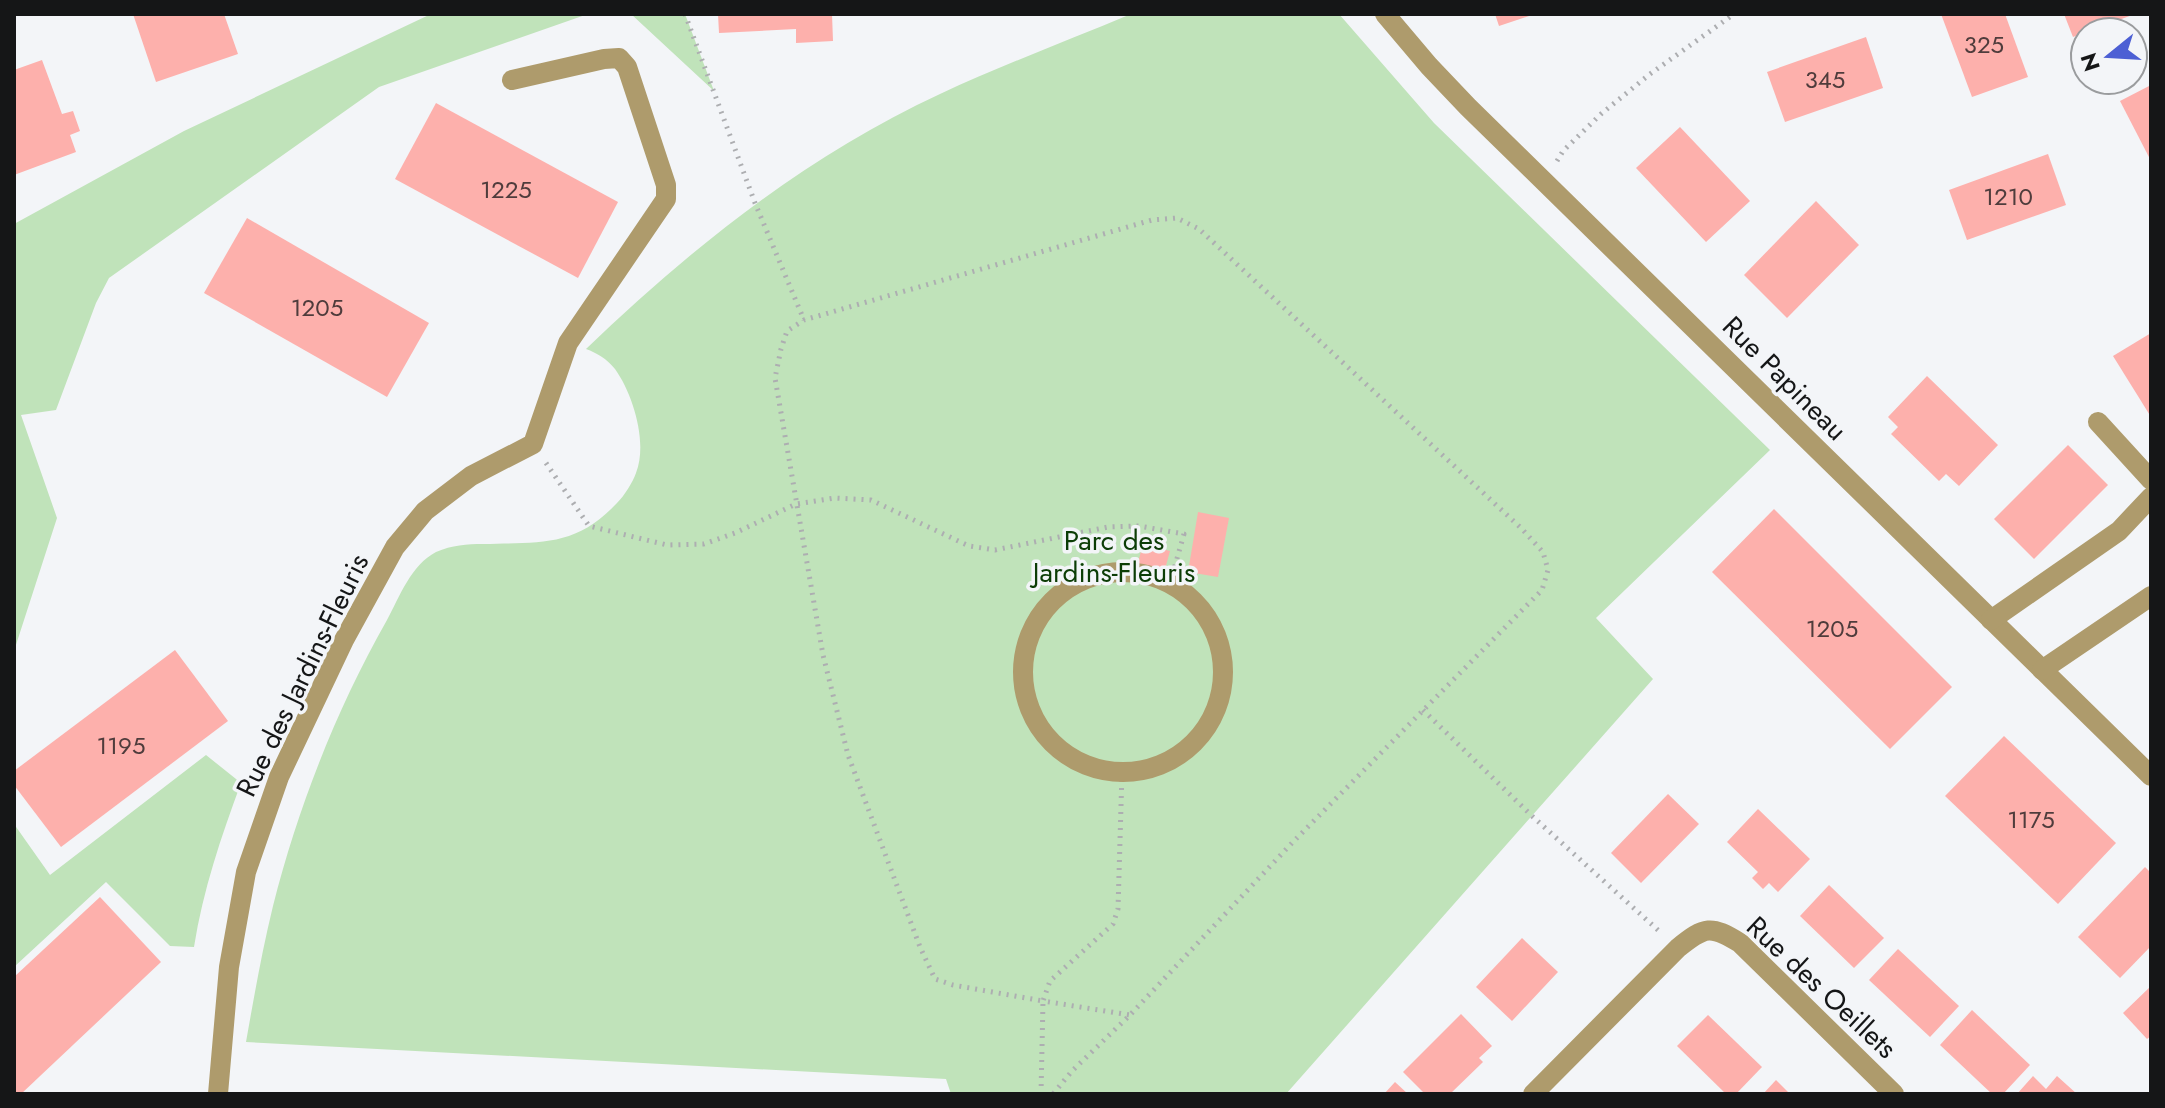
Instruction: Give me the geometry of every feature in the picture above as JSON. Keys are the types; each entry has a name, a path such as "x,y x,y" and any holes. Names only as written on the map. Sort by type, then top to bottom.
{"street":[{"name":"Rue Papineau","path":"1385,14 1458,97 2151,776"},
{"path":"512,80 619,58 627,67 666,185 666,199 568,343 533,444"},
{"path":"2098,422 2151,480"},
{"name":"Rue des Jardins-Fleuris","path":"218,1094 229,967 246,872 279,777 344,640 395,547 425,511 471,476 533,444"},
{"path":"1991,620 2119,531 2151,497"},
{"path":"1129,571 1170,583 1194,601 1214,631 1221,650 1223,670 1222,689 1207,727 1194,742 1179,755 1161,764 1122,772 1101,770 1080,763 1062,752 1034,720 1022,679 1028,637 1051,601 1077,582 1108,572 1129,571"},
{"path":"2042,670 2151,596"},
{"name":"Rue des Oeillets","path":"1533,1094 1678,948 1698,931 1720,930 1740,943 1894,1094"}],"path":[{"path":"685,14 755,203 804,320"},
{"path":"1544,181 1563,151 1601,114 1650,74 1734,14"},
{"path":"1053,1094 1072,1071 1130,1015 1292,843 1542,590 1548,570 1543,552 1521,528 1199,229 1177,218 1152,220 804,320 787,331 775,378 823,655 848,755 935,979 953,985 1130,1015"},
{"path":"533,444 589,526 624,536 667,545 704,544 796,504 835,498 871,500 969,546 995,550 1108,527 1139,526 1171,530 1184,534 1170,583"},
{"path":"1423,710 1532,816 1678,948"},
{"path":"1041,1094 1043,1001 1050,981 1113,924 1118,909 1122,772"}],"green space":[{"path":"431,14 588,14 379,87 109,278 96,303 56,410 21,415 57,518 14,651 14,224 184,131"},
{"path":"631,14 685,14 714,91"},
{"name":"Parc des Jardins-Fleuris","path":"1131,14 1339,14 1434,123 1770,450 1596,618 1653,679 1286,1094 951,1094 946,1079 246,1042 273,906 307,795 352,688 413,573 436,552 454,546 539,542 571,535 601,518 620,500 633,480 640,448 633,405 615,369 602,357 586,349 709,240 797,175 843,146 940,94"},
{"path":"206,755 241,783 213,864 194,947 170,946 106,882 14,967 14,824 50,875"}],"building":[{"path":"133,14 224,14 238,54 156,82"},
{"path":"718,14 832,14 833,41 796,43 796,29 719,33"},
{"path":"1495,14 1532,14 1532,15 1499,26"},
{"path":"1941,14 2005,14 2028,77 1972,97"},
{"path":"2064,14 2135,14 2069,16 2069,27"},
{"path":"1866,37 1883,88 1785,122 1767,72"},
{"path":"42,60 62,114 73,111 80,131 70,135 76,152 14,175 14,70"},
{"path":"2149,86 2151,161 2120,101 2130,96 2149,96"},
{"path":"436,103 618,202 578,278 395,179"},
{"path":"1680,127 1750,201 1706,242 1636,168"},
{"path":"2048,154 2066,205 1967,240 1949,190"},
{"path":"1816,201 1859,245 1787,318 1744,275"},
{"path":"247,218 429,323 387,397 204,293"},
{"path":"2151,333 2151,417 2113,356"},
{"path":"1927,376 1998,445 1959,486 1946,474 1939,481 1891,434 1898,427 1888,417"},
{"path":"2068,445 2108,485 2034,559 1994,519"},
{"path":"1774,509 1952,687 1890,749 1712,572"},
{"path":"1198,512 1229,518 1218,577 1188,572"},
{"path":"1143,544 1170,551 1164,573 1137,566"},
{"path":"175,650 228,721 61,847 14,785 14,771"},
{"path":"2004,736 2116,843 2058,904 1945,796"},
{"path":"1668,794 1699,824 1641,883 1611,853"},
{"path":"1758,809 1810,859 1778,892 1769,883 1763,889 1752,878 1758,872 1727,842"},
{"path":"2145,867 2151,873 2151,946 2120,978 2078,937"},
{"path":"1829,885 1884,938 1854,968 1800,916"},
{"path":"100,897 161,962 21,1094 14,1094 14,977"},
{"path":"1522,938 1558,972 1512,1021 1476,987"},
{"path":"1898,949 1959,1006 1930,1037 1869,980"},
{"path":"2151,986 2151,1036 2147,1039 2123,1013"},
{"path":"1972,1010 2030,1065 2003,1094 1992,1094 1940,1045"},
{"path":"1461,1014 1492,1046 1479,1058 1483,1062 1450,1094 1425,1094 1403,1072"},
{"path":"1708,1015 1762,1067 1736,1094 1726,1094 1677,1046"},
{"path":"2033,1076 2046,1089 2057,1076 2077,1094 2017,1094"},
{"path":"1776,1080 1790,1094 1763,1094"},
{"path":"1395,1082 1408,1094 1384,1094"}]}
